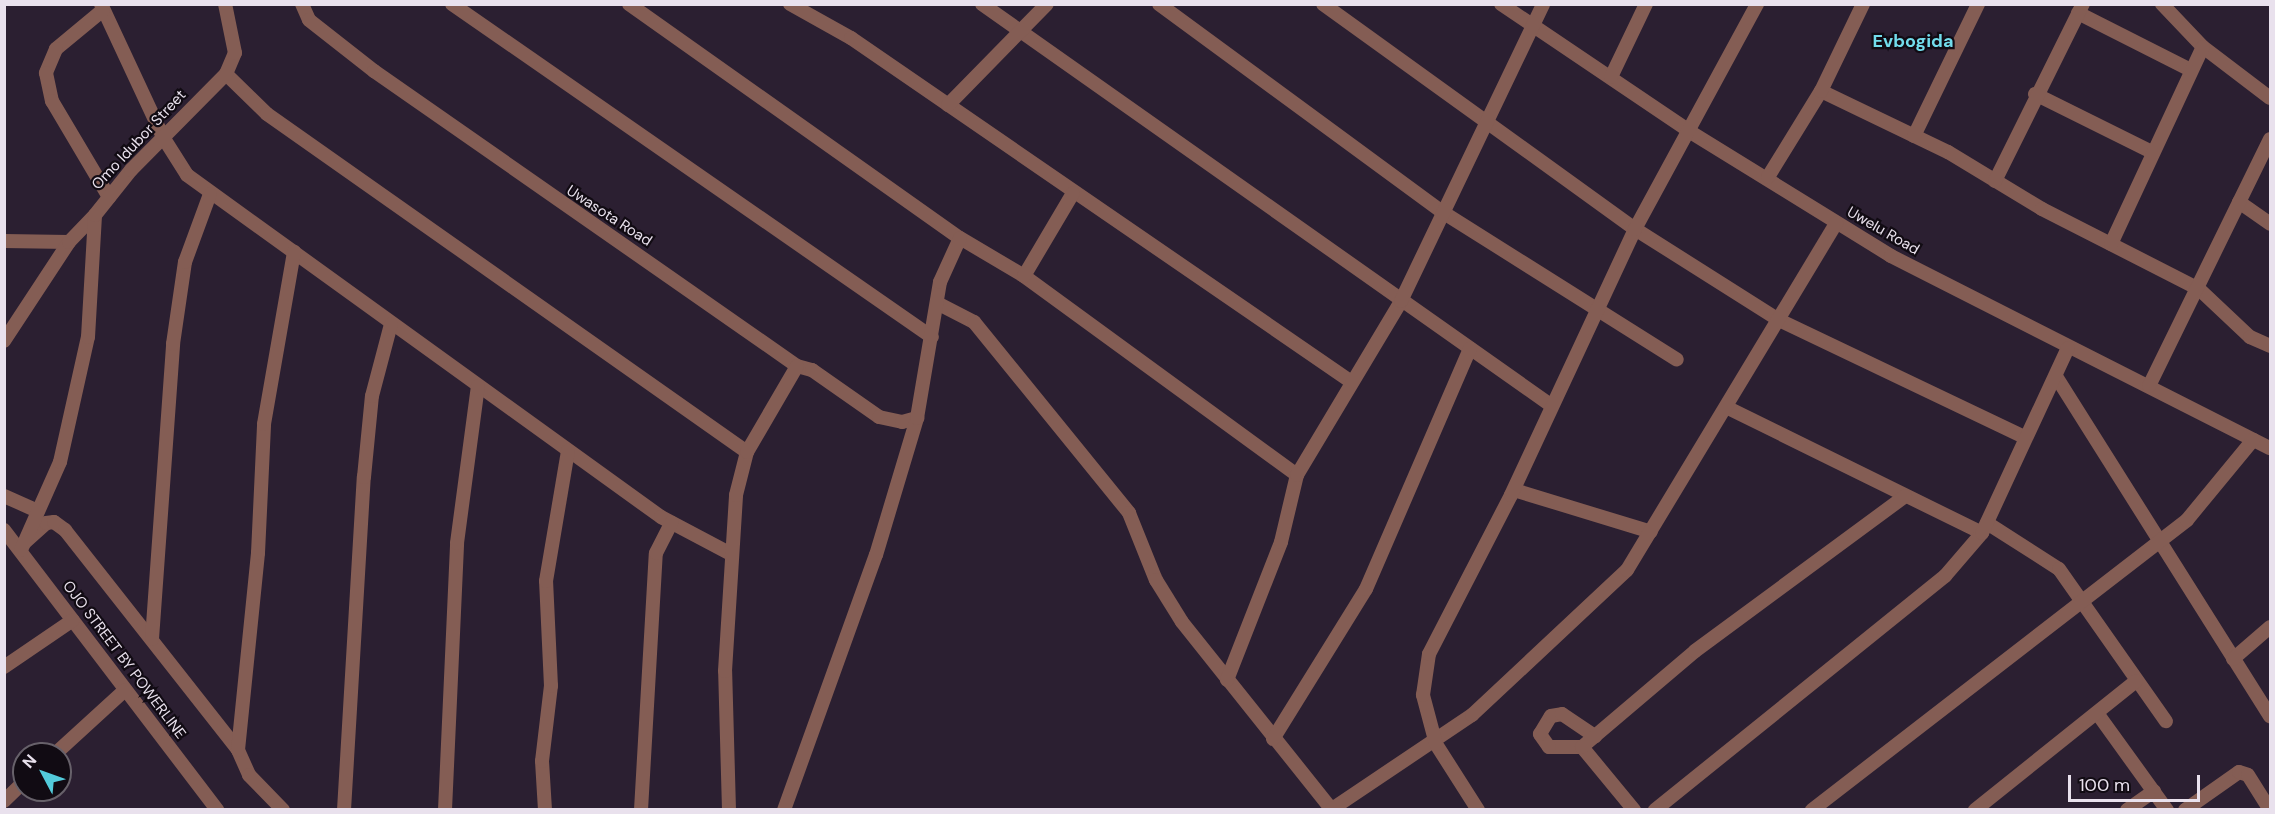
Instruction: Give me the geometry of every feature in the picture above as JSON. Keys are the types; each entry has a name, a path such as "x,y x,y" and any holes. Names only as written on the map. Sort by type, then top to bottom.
{"street":[{"name":"Omo Idubor Street","path":"22,547 36,510 60,462 87,337 95,215 109,196 163,137 226,74 235,53 225,4"},
{"name":"Uwasota Road","path":"302,4 309,20 383,78 797,366 812,370 879,417 902,422 917,418"},
{"path":"452,4 932,337"},
{"path":"629,4 960,238 1024,276 1297,475"},
{"path":"790,4 851,38 1073,193 1350,381"},
{"path":"982,4 1552,406"},
{"path":"948,105 1047,4"},
{"path":"1159,4 1444,213 1462,219 1596,312 1677,360"},
{"path":"1323,4 1635,229 1779,320 2024,437"},
{"name":"Uwelu Road","path":"1501,4 1692,133 1768,177 1836,223 2068,348 2271,448"},
{"path":"1227,680 1281,542 1297,475 1350,381 1401,301 1489,123 1543,4"},
{"path":"1611,77 1646,4"},
{"path":"1478,810 1436,744 1423,695 1429,654 1514,490 1635,229 1692,133 1757,4"},
{"path":"1768,177 1821,92 1863,4"},
{"path":"1914,136 1978,4"},
{"path":"2162,4 2203,47 2271,98"},
{"path":"109,196 52,101 46,73 56,50 102,7 163,137 187,176 671,523 729,553"},
{"path":"1995,181 2035,94 2080,9 2189,69"},
{"path":"2111,244 2189,69 2203,47"},
{"path":"226,74 267,114 747,452"},
{"path":"1821,92 1914,136 2111,244 2199,289 2250,336 2271,346"},
{"path":"2035,94 2152,152"},
{"path":"2149,386 2199,289 2271,139"},
{"path":"1024,276 1073,193"},
{"path":"152,639 160,587 173,344 185,262 210,194"},
{"path":"2239,202 2271,224"},
{"path":"4,341 69,242 95,215"},
{"path":"937,303 974,322 1129,513 1156,580 1227,680 1332,809 1436,744 1627,570 1836,223"},
{"path":"784,810 876,555 917,418 940,282 960,238"},
{"path":"4,241 69,242"},
{"path":"238,750 258,553 264,424 294,252"},
{"path":"344,810 364,477 372,396 391,324"},
{"path":"1655,810 1945,576 1984,528 2024,437 2057,378 2068,348"},
{"path":"1273,739 1366,589 1470,349"},
{"path":"729,810 724,671 729,553 747,452 797,366"},
{"path":"2057,378 2158,544 2271,716"},
{"path":"445,810 457,543 478,386"},
{"path":"1726,406 1905,496 1984,528 2059,569 2081,597 2136,681 2166,721"},
{"path":"1812,810 2081,597 2158,544 2187,520 2253,440"},
{"path":"545,810 542,761 551,686 546,581 568,451"},
{"path":"1514,490 1651,532"},
{"path":"1595,736 1562,714 1551,716 1540,734 1549,747 1582,747 1595,736 1695,651 1905,496"},
{"path":"5,498 36,510"},
{"path":"22,547 46,523 59,524 238,750 249,775 283,810"},
{"path":"640,810 656,553 671,523"},
{"name":"OJO STREET BY POWERLINE","path":"4,530 22,547 125,690 213,804"},
{"path":"4,667 73,620"},
{"path":"2233,658 2271,627"},
{"path":"1975,810 2136,681"},
{"path":"68,742 125,690"},
{"path":"2097,713 2167,810"},
{"path":"1582,747 1634,810"},
{"path":"2185,810 2239,772 2248,775 2270,810"},
{"path":"2127,810 2154,791"},
{"path":"198,810 213,804"}],"district":[{"name":"Evbogida","path":"1913,41"}]}
